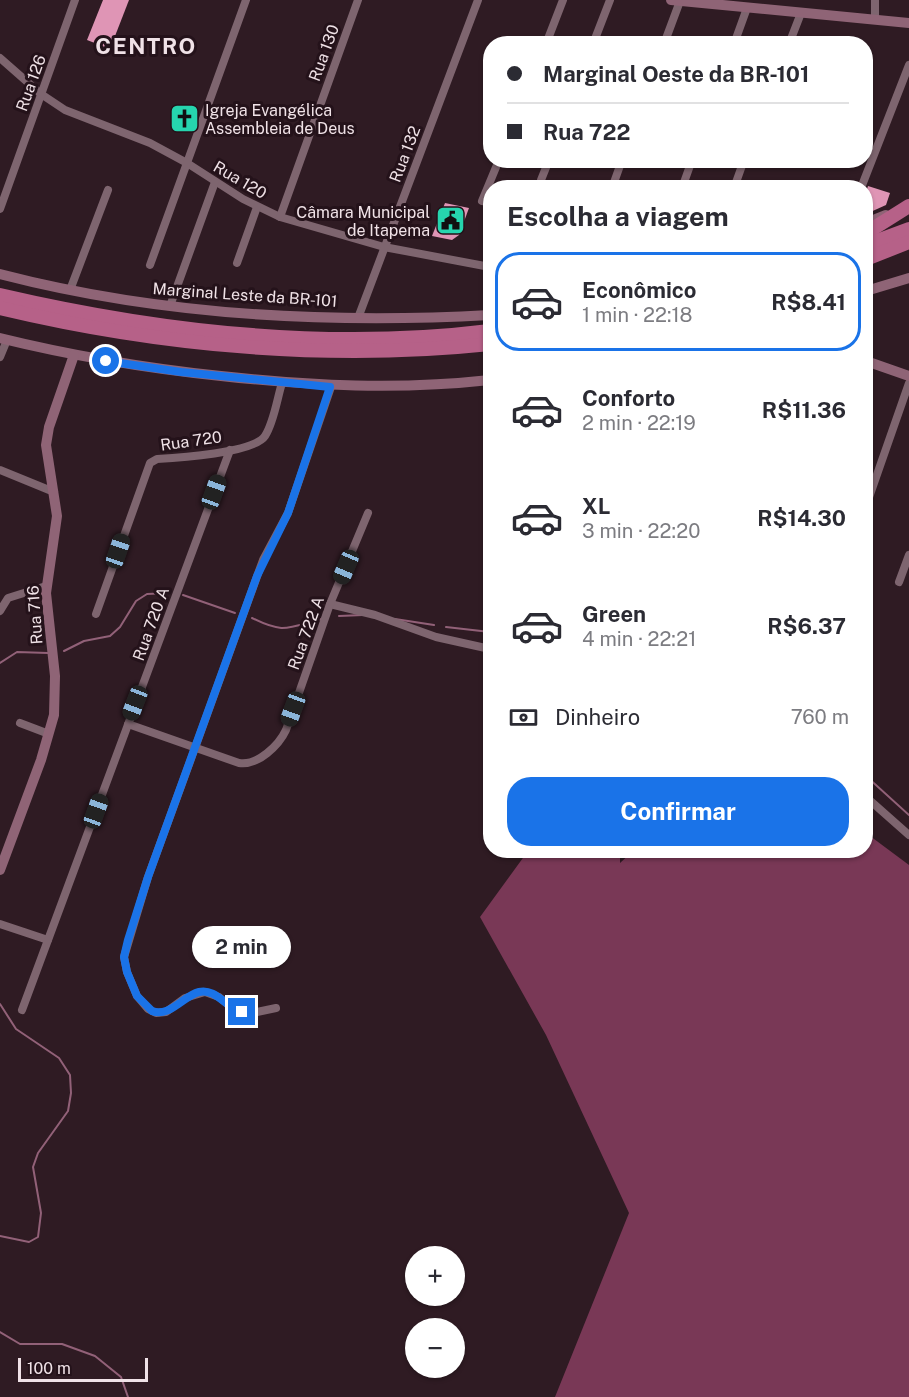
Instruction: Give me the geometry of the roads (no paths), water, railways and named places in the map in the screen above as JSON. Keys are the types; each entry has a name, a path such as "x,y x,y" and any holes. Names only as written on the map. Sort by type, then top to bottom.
{"highway":[{"path":"873,229 909,206"},
{"path":"873,242 909,229"},
{"path":"873,256 909,242"},
{"path":"0,295 143,323 260,335 370,338 483,331"},
{"path":"0,308 99,327 238,345 373,350 483,344"}],"main road":[{"path":"675,1 747,8 764,5 801,13 909,23"},
{"path":"873,220 909,206"},
{"name":"Marginal Leste da BR-101","path":"0,274 70,290 170,306 358,318 483,315"},
{"path":"873,289 909,278"},
{"path":"3,339 74,355 152,368 282,383 330,387 418,386 483,381"},
{"name":"Rua 716","path":"0,870 54,715 56,684 46,607 46,586 57,523 46,440 74,355"},
{"path":"873,363 909,376"}],"street":[{"name":"Rua 126","path":"0,209 75,0"},
{"path":"150,266 246,0"},
{"name":"Rua 130","path":"280,217 358,0"},
{"name":"Rua 132","path":"358,318 478,0"},
{"path":"549,36 563,0"},
{"path":"596,36 610,0"},
{"path":"875,0 875,20"},
{"path":"666,36 675,1"},
{"path":"737,36 747,8"},
{"path":"792,36 801,13"},
{"name":"Rua 120","path":"0,58 41,94 75,115 140,139 187,163 257,207 280,217 384,247 483,266"},
{"path":"873,157 909,65"},
{"path":"541,180 546,168"},
{"path":"170,306 214,182"},
{"path":"70,290 108,190"},
{"path":"237,263 257,207"},
{"path":"0,357 3,339"},
{"name":"Rua 720","path":"96,614 150,463 156,459 230,450 257,444 264,438 282,383"},
{"path":"873,486 909,383"},
{"path":"276,1008 257,1012 236,1010 219,997 205,992 185,998 166,1012 156,1013 148,1009 137,996 127,972 124,957 195,748 260,568 288,513 330,387"},
{"name":"Rua 720 A","path":"22,1010 230,450"},
{"path":"0,470 54,492"},
{"name":"Rua 722 A","path":"128,724 244,764 253,762 279,742 286,730 330,604 368,513"},
{"path":"899,582 909,555"},
{"path":"0,611 8,598 46,586"},
{"path":"330,604 375,615 435,637 483,647"},
{"path":"20,723 49,734"},
{"path":"873,803 909,835"},
{"path":"0,924 48,940"}],"waterway":[{"path":"64,651 84,641 110,636 120,627 136,601 147,594 169,593"},
{"path":"183,595 235,613"},
{"path":"339,616 363,615"},
{"path":"252,618 279,628 293,627 321,619"},
{"path":"395,619 434,625"},
{"path":"446,627 483,631"},
{"path":"0,663 17,652 48,653"},
{"path":"873,782 909,815"},
{"path":"0,1004 16,1029 59,1058 70,1075 71,1093 68,1111 38,1153 33,1167 41,1213 38,1237 29,1242 0,1236"},
{"path":"0,1332 20,1344 62,1344 95,1356 121,1377 128,1397"}],"place":[{"name":"Igreja Evangélica Assembleia de Deus","path":"184,119"},
{"name":"Câmara Municipal de Itapema","path":"451,221"}],"district":[{"name":"CENTRO","path":"146,46"}]}
